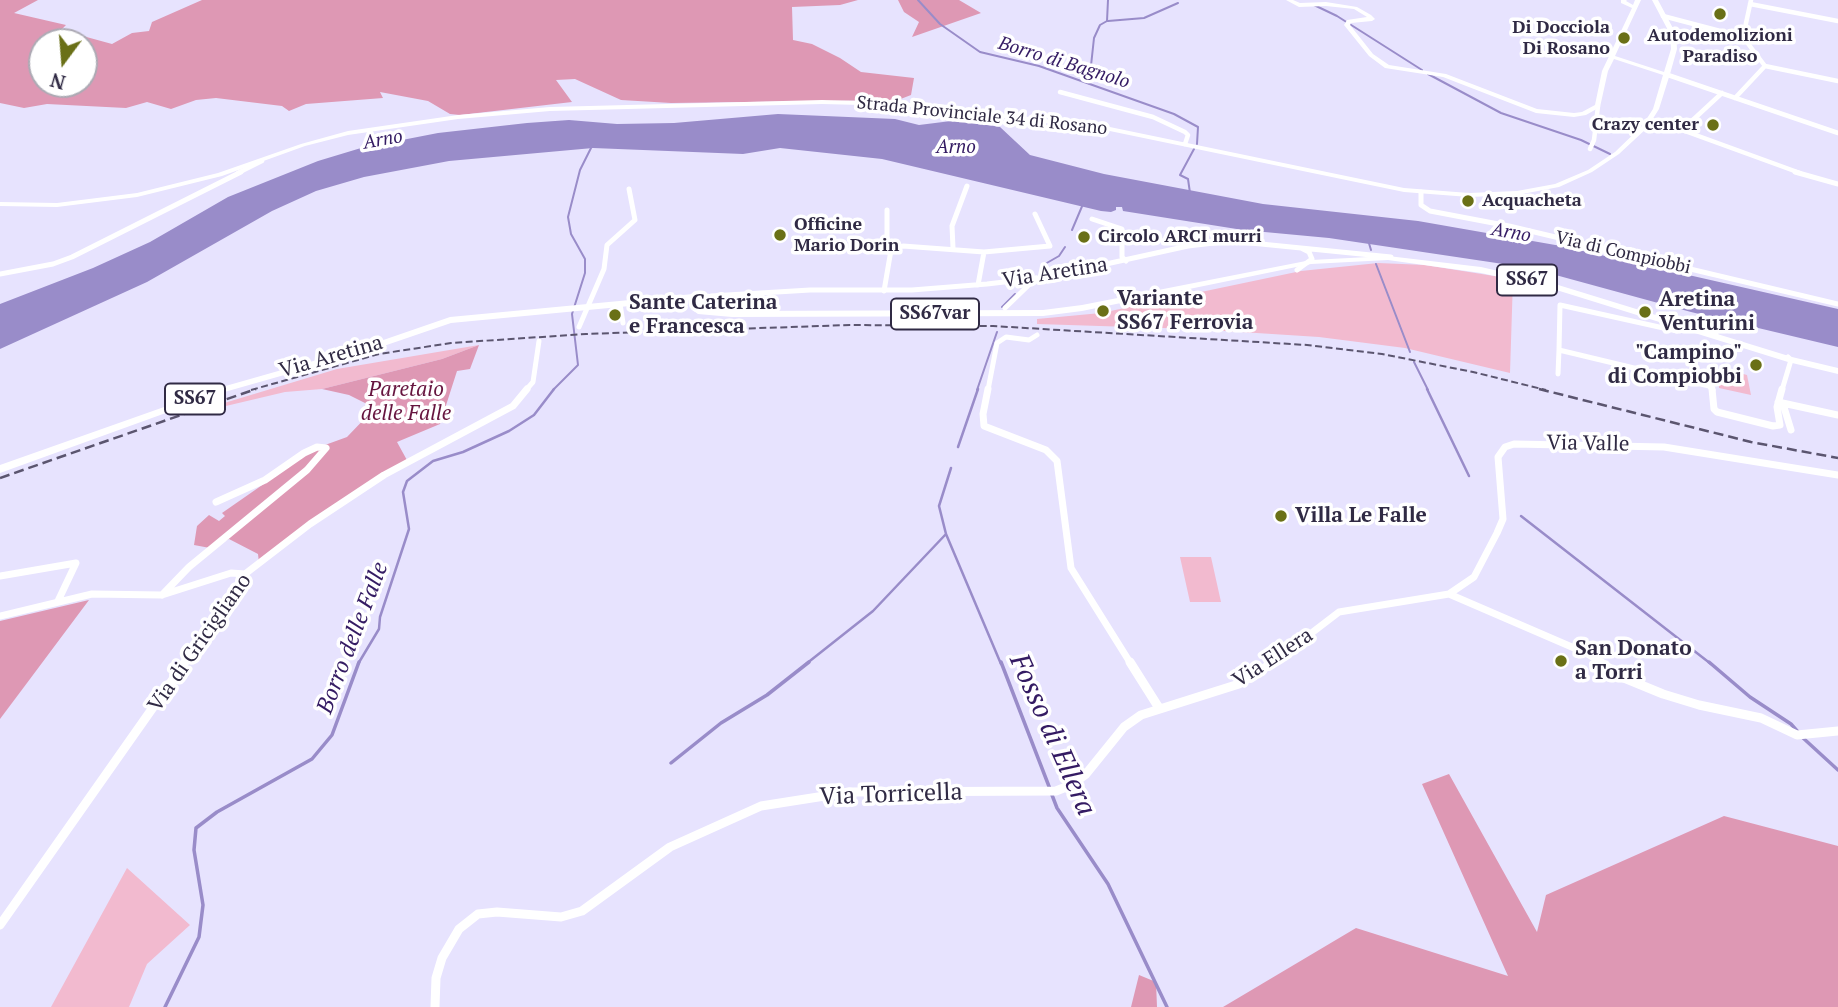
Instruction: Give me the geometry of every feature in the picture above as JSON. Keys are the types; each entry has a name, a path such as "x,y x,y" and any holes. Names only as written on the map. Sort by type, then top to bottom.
{"main road":[{"path":"1289,0 1299,5 1326,4 1355,8 1369,16 1372,19 1349,21 1347,25 1371,55 1387,67 1444,75 1536,111 1574,116 1598,106 1605,71 1638,0"},
{"path":"1624,0 1623,2 1634,7"},
{"name":"Strada Provinciale 34 di Rosano","path":"0,204 57,205 136,194 192,183 303,145 348,133 458,117 550,109 821,102 901,104 1105,128 1421,192 1469,195 1517,193 1557,186 1575,179 1617,153 1645,127 1656,109 1674,49 1673,34 1655,0"},
{"path":"1612,57 1668,75"},
{"name":"SS67var","path":"1082,309 1311,262 1357,257 1400,258"},
{"name":"Via Aretina","path":"1400,258 1518,278 1617,307 1626,314 1838,371"},
{"name":"SS67var","path":"711,312 1006,314 1082,309 1119,305 1297,270 1355,262 1423,261"},
{"path":"694,308 695,303 706,297 721,304 711,312"},
{"name":"Via Aretina","path":"0,469 218,391 369,348 457,319 549,310 587,310 609,305 706,297"},
{"name":"Via Aretina","path":"673,300 701,312 711,312"},
{"name":"SS67var","path":"721,304 729,310 746,314"}],"street":[{"path":"1743,37 1751,2 1838,21"},
{"path":"1663,16 1743,37 1765,66 1838,81"},
{"path":"1735,98 1765,66"},
{"path":"1668,75 1838,133"},
{"path":"1060,92 1153,117 1185,132 1188,135 1185,144"},
{"path":"1723,93 1682,130 1825,182 1838,184"},
{"path":"1590,149 1594,140 1598,106"},
{"path":"0,274 53,264 72,257 262,161"},
{"path":"953,248 952,226 967,186"},
{"path":"579,327 604,269 607,245 635,220 629,189"},
{"name":"Via di Compiobbi","path":"1421,192 1422,205 1430,211 1510,226 1838,304"},
{"path":"887,210 887,246 891,250"},
{"path":"891,250 903,246 984,252 1050,246 1035,214"},
{"path":"1092,219 1122,229 1122,257 1126,261"},
{"name":"Via Aretina","path":"706,297 734,293 978,285 1036,278 1209,243 1290,245 1400,258"},
{"path":"1290,245 1309,252 1312,257 1311,262 1297,270"},
{"path":"884,290 891,250"},
{"path":"978,285 984,252"},
{"path":"1005,308 1036,278"},
{"path":"854,290 876,285 885,279"},
{"path":"721,304 727,295 734,293"},
{"path":"620,304 623,323"},
{"path":"1558,374 1560,305 1615,317 1626,314 1677,331"},
{"path":"1615,317 1617,307"},
{"name":"Via Aretina","path":"1678,321 1786,356 1791,360"},
{"path":"1037,335 1029,340 1006,337 997,343 983,414 984,426 1046,450 1058,461 1071,568 1159,708"},
{"name":"Via di Gricigliano","path":"0,925 131,742 245,574 310,524 384,475 465,435 513,406 533,382 538,341"},
{"path":"1559,350 1703,385 1713,392 1714,409 1717,412 1773,426 1780,425 1780,403 1791,360"},
{"path":"1780,403 1838,415"},
{"path":"1780,403 1791,430"},
{"name":"Via Valle","path":"1449,594 1474,577 1497,533 1503,519 1498,457 1505,447 1514,444 1664,447 1838,475"},
{"path":"162,595 189,567 307,470 326,448 317,447 304,453 265,480 216,502"},
{"path":"0,576 76,564 58,601"},
{"path":"0,615 92,594 162,595 231,573 245,574"},
{"path":"1449,594 1588,654 1624,678 1699,705 1761,718 1802,734 1838,731"},
{"name":"Via Ellera","path":"1159,708 1239,684 1287,654 1339,612 1449,594"},
{"name":"Via Torricella","path":"435,1007 436,978 442,957 459,929 478,914 497,912 561,918 582,911 670,847 761,806 850,792 1052,791 1071,785 1086,774 1124,727 1141,715 1159,708"}],"shaded area":[{"path":"1378,263 1425,265 1513,279 1510,373 1405,348 1319,337 1194,329 1037,324 1037,319 1101,313 1301,271"},
{"path":"479,345 442,359 322,389 285,392 209,410 211,407 337,369"},
{"path":"1729,370 1747,375 1751,395 1719,388 1719,385 1708,382 1707,377 1714,378 1713,372 1729,375"},
{"path":"1180,557 1211,557 1221,602 1190,602"},
{"path":"127,868 190,925 147,964 129,1007 51,1007"}],"green space":[{"path":"0,0 38,0 14,13 66,25 63,28 28,28 28,98 98,98 98,40 112,44 132,33 149,31 152,22 202,0 858,0 840,5 792,7 793,40 812,44 861,72 914,78 911,95 898,100 671,103 621,100 575,79 556,80 572,102 460,115 450,114 428,101 380,92 383,98 306,104 289,111 282,106 216,98 196,100 171,109 147,102 126,108 47,104 24,108 0,103"},
{"path":"898,0 959,0 981,13 912,37 919,22 904,12"},
{"name":"Paretaio delle Falle","path":"479,345 470,369 457,371 440,424 397,442 408,462 384,475 259,563 258,554 229,539 210,548 194,545 197,526 209,515 219,521 225,516 222,513 314,449 347,437 371,412 369,405 349,395 322,389 442,359"},
{"path":"89,600 30,679 0,719 0,621"},
{"path":"1449,774 1537,932 1546,895 1724,816 1838,846 1838,1007 1223,1007 1356,928 1508,976 1422,784"},
{"path":"1139,975 1156,982 1157,1007 1131,1007"}],"water":[{"name":"Arno","path":"778,114 895,119 919,125 959,120 1000,127 1030,155 1104,174 1263,204 1418,221 1561,246 1838,309 1838,347 1691,312 1530,268 1329,238 1243,230 1123,211 1122,207 1116,207 1116,210 1111,212 1101,211 882,159 780,148 743,154 593,148 449,161 364,177 316,191 272,211 147,282 0,349 0,304 93,268 150,242 228,197 318,161 361,148 438,133 527,123 569,120 617,124 674,123"}],"waterway":[{"name":"Borro di Bagnolo","path":"918,0 940,24 980,52 1039,66 1089,84"},
{"path":"1089,84 1094,38 1100,25 1107,21 1108,0"},
{"path":"1108,21 1144,18 1178,3"},
{"path":"1314,5 1337,16 1422,70"},
{"path":"1428,74 1501,113 1581,140 1610,154"},
{"name":"Borro di Bagnolo","path":"1089,84 1174,114 1198,127 1197,144"},
{"name":"Borro delle Falle","path":"554,389 578,365 572,314 585,273 585,259 571,234 568,217 580,170 592,146"},
{"name":"Borro di Bagnolo","path":"1190,193 1188,179 1180,175 1194,149"},
{"name":"Fosso di Ellera","path":"1072,230 1083,204"},
{"path":"1368,240 1371,250"},
{"name":"Fosso di Ellera","path":"1045,264 1059,256 1065,247"},
{"path":"1376,264 1410,352"},
{"name":"Fosso di Ellera","path":"1002,307 1015,294"},
{"name":"Fosso di Ellera","path":"977,390 997,332"},
{"path":"1414,362 1428,390"},
{"name":"Borro delle Falle","path":"359,663 379,629 380,617 409,529 403,492 407,481 433,461 463,452 509,431 534,415 554,389"},
{"name":"Fosso di Ellera","path":"958,447 978,389"},
{"path":"1427,389 1469,476"},
{"name":"Fosso di Ellera","path":"946,534 939,506 951,468"},
{"path":"1521,516 1711,664"},
{"path":"806,664 873,611 946,534"},
{"name":"Fosso di Ellera","path":"946,534 1001,664"},
{"path":"671,763 721,723 767,695 809,662"},
{"name":"Fosso di Ellera","path":"1001,662 1050,789"},
{"path":"1709,662 1750,697 1791,724 1798,732"},
{"name":"Borro delle Falle","path":"165,1007 199,937 203,905 194,850 196,828 217,812 312,759 332,735 359,663"},
{"path":"1802,737 1838,770"},
{"name":"Fosso di Ellera","path":"1052,795 1057,808 1108,884 1167,1007"}],"railway":[{"path":"251,390 379,354 451,343 586,334 850,325 993,326 1307,345 1382,354 1546,390"},
{"path":"0,478 256,389"},
{"path":"1539,389 1751,442 1838,458"}],"place":[{"name":"Autodemolizioni Paradiso","path":"1720,14"},
{"name":"Di Docciola Di Rosano","path":"1624,38"},
{"name":"Crazy center","path":"1713,125"},
{"name":"Acquacheta","path":"1468,201"},
{"name":"Officine Mario Dorin","path":"780,235"},
{"name":"Circolo ARCI murri","path":"1084,237"},
{"name":"Variante SS67 Ferrovia","path":"1103,311"},
{"name":"Aretina Venturini","path":"1645,312"},
{"name":"Sante Caterina e Francesca","path":"615,315"},
{"name":"\"Campino\" di Compiobbi","path":"1756,365"},
{"name":"Villa Le Falle","path":"1281,516"},
{"name":"San Donato a Torri","path":"1561,661"}]}
